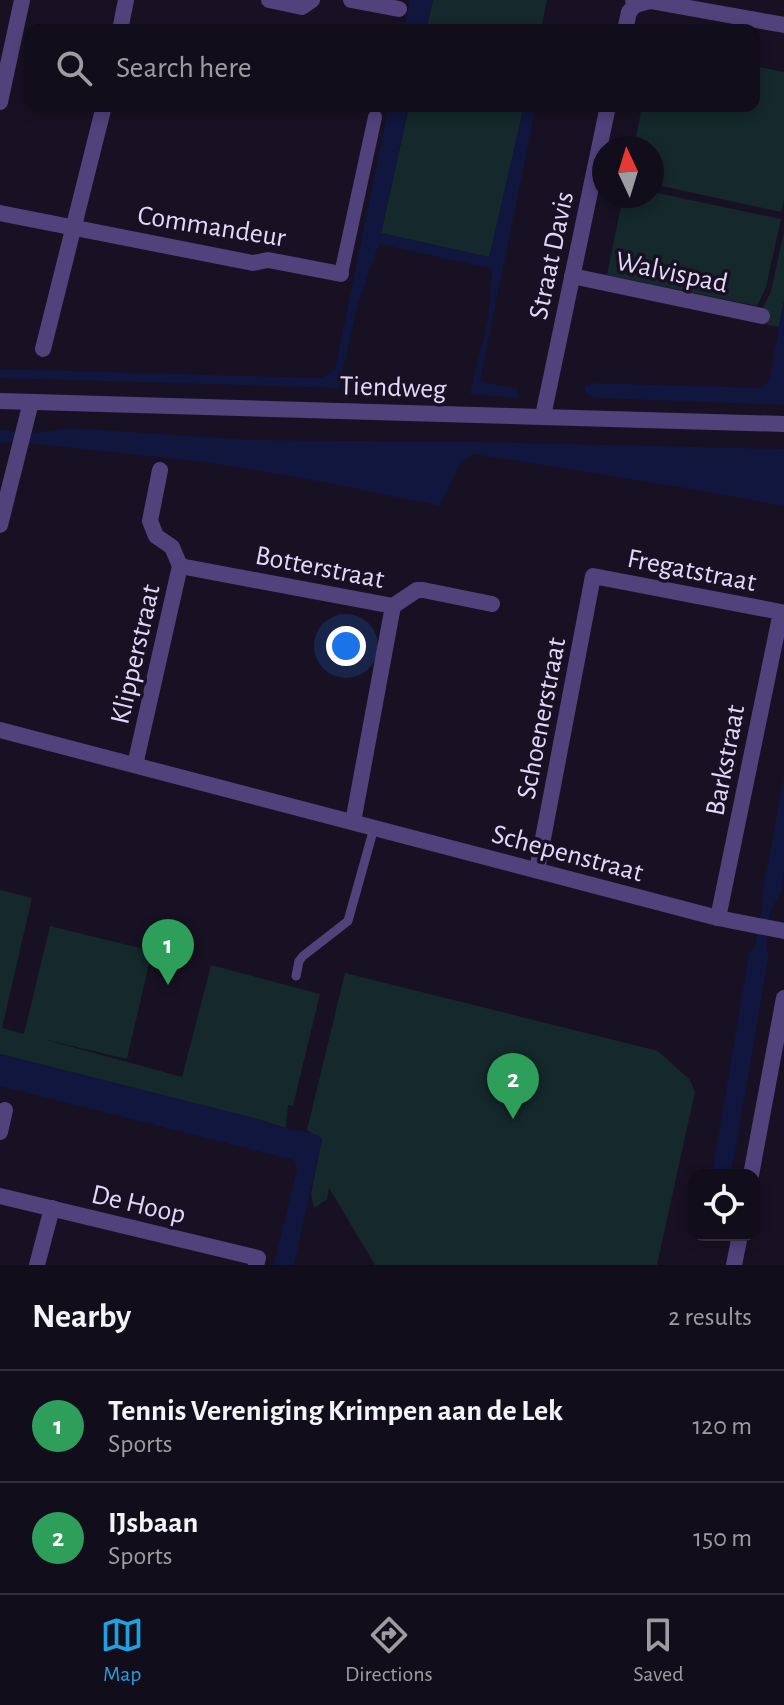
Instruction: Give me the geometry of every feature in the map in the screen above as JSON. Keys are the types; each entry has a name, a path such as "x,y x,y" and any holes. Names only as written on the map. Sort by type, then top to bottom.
{"street":[{"path":"0,102 22,0"},
{"path":"121,24 126,0"},
{"path":"269,0 302,7 312,0"},
{"path":"351,0 399,9"},
{"path":"626,24 634,3 650,1 784,25"},
{"path":"43,349 103,112"},
{"name":"Straat Davis","path":"543,416 607,112"},
{"path":"341,274 375,117"},
{"name":"Commandeur","path":"0,213 253,263 268,260 341,274"},
{"name":"Walvispad","path":"572,276 762,316"},
{"name":"Tiendweg","path":"0,401 784,424"},
{"path":"0,525 31,402"},
{"name":"Klipperstraat","path":"135,765 180,566 172,547 156,536 150,521 160,470"},
{"name":"Botterstraat","path":"180,566 393,606 417,590 492,604"},
{"name":"Fregatstraat","path":"593,576 781,612"},
{"name":"Schoenerstraat","path":"537,870 593,576"},
{"path":"353,822 393,606"},
{"name":"Barkstraat","path":"718,918 781,612"},
{"name":"Schepenstraat","path":"0,730 718,918 783,931"},
{"path":"752,1169 784,998"},
{"path":"0,1132 5,1110"},
{"name":"De Hoop","path":"0,1196 258,1258 256,1265"},
{"path":"37,1265 52,1208"},
{"path":"734,1265 739,1241"}],"lane":[{"path":"296,976 303,956 348,921 374,828"}],"green space":[{"path":"433,0 547,0 542,24 427,24"},
{"path":"760,67 784,72 784,200 781,212 664,187 664,136 636,136 641,112 760,112"},
{"path":"408,112 523,112 490,258 381,233"},
{"path":"664,195 781,219 766,287 757,306 607,275 621,208 664,208"},
{"path":"784,231 784,301 779,327 762,324 763,308 771,291"},
{"path":"0,890 32,898 2,1028 24,1034 50,926 152,951 127,1059 43,1039 182,1077 211,965 320,994 293,1106 288,1105 286,1128 0,1054"},
{"path":"345,973 658,1051 690,1080 695,1092 657,1265 375,1265 329,1188 327,1199 314,1208 311,1193 322,1139 307,1130"}],"shaded area":[{"path":"410,0 433,0 427,24 405,24"},
{"path":"388,112 408,112 381,233 489,257 523,112 535,112 480,381 518,389 519,398 470,394 488,320 492,269 379,244 357,307 339,388 0,378 0,369 322,378 335,369"},
{"path":"784,301 784,405 595,398 586,394 585,386 591,383 761,388 769,381"},
{"path":"70,428 249,440 784,449 784,506 473,454 460,463 440,506 205,462 36,444 0,444 0,429 26,433"},
{"path":"784,776 784,871 781,893 771,909 766,948 769,954 734,1157 731,1169 713,1169 749,953 755,946"},
{"path":"0,1054 322,1138 294,1265 274,1265 297,1168 294,1160 0,1086"}],"place":[{"name":"Tennis Vereniging Krimpen aan de Lek","path":"168,985"},
{"name":"IJsbaan","path":"513,1119"}]}
